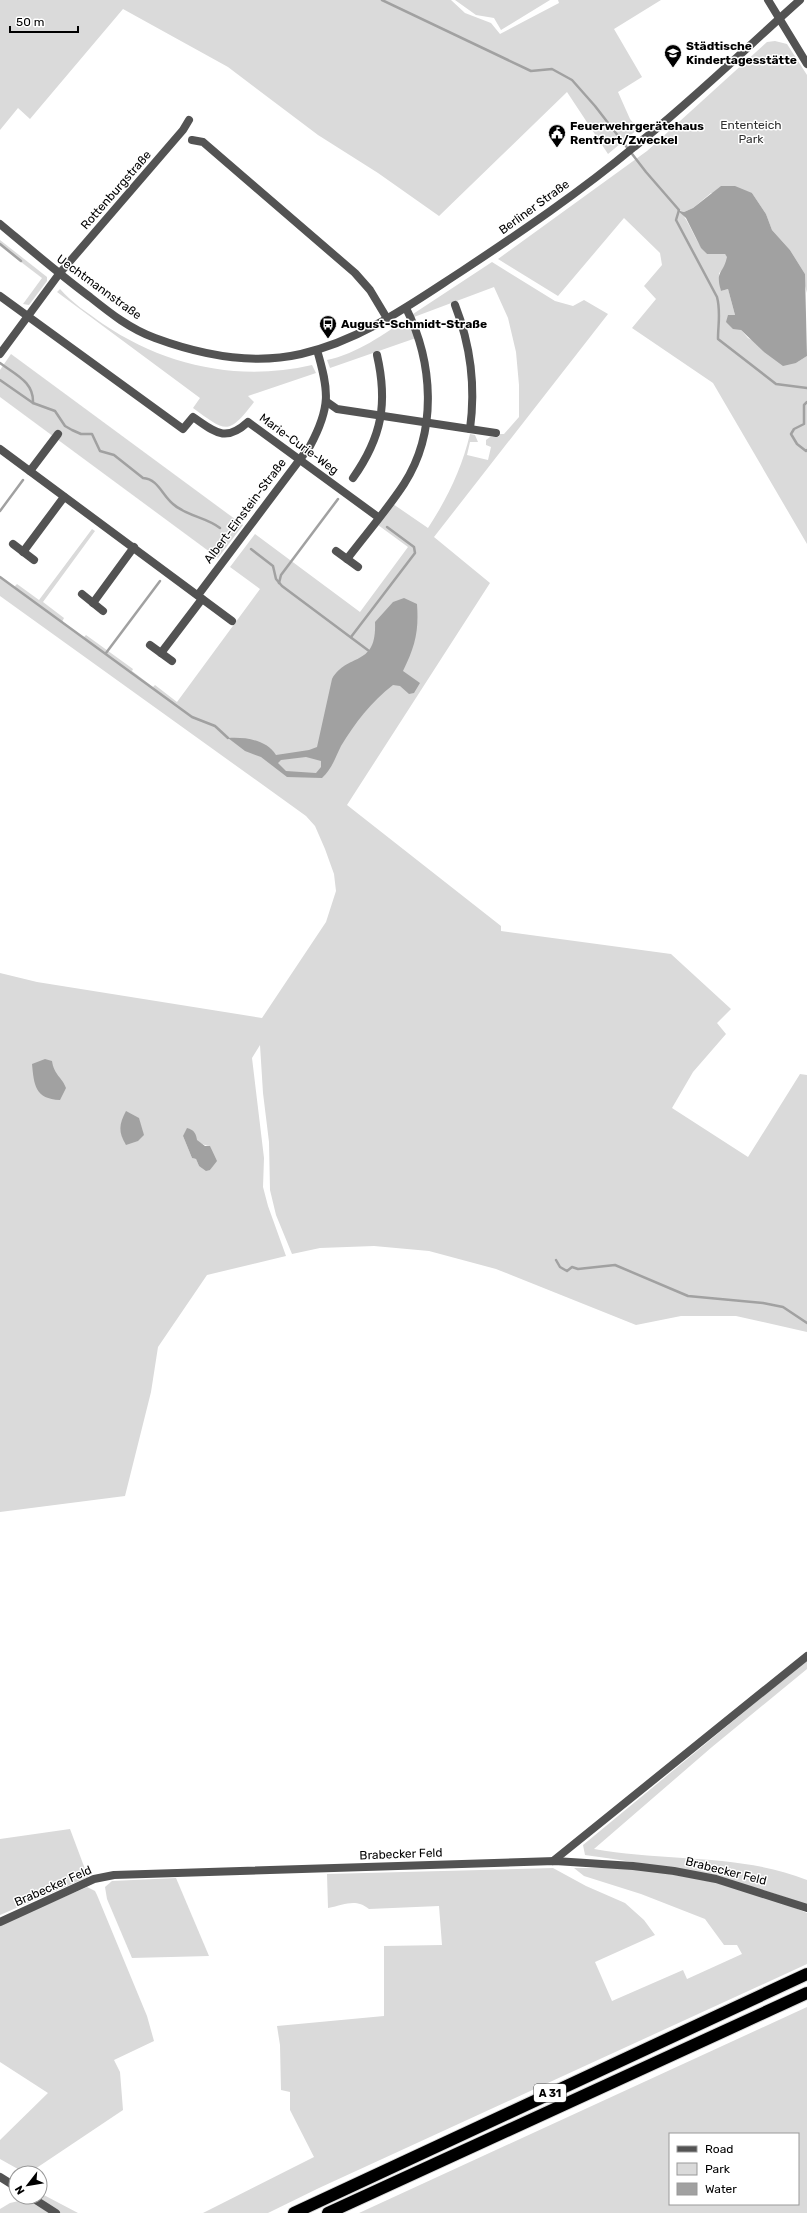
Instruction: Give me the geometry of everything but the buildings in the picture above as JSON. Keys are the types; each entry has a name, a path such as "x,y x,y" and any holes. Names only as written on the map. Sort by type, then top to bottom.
{"highway":[{"name":"A 31","path":"294,2213 807,1974"},
{"name":"A 31","path":"328,2213 807,1993"}],"street":[{"path":"768,0 807,64"},
{"name":"Berliner Straße","path":"241,358 264,359 317,350 349,338 388,320 515,236 635,147 800,0"},
{"name":"Rottenburgstraße","path":"59,274 178,136 189,120"},
{"path":"192,140 203,142 355,273 370,290 388,320"},
{"name":"Uechtmannstraße","path":"0,224 59,274 123,322 146,334 184,348 241,358"},
{"path":"0,354 59,274"},
{"path":"0,296 28,316"},
{"path":"455,305 464,330 470,356 473,407 470,429"},
{"path":"347,558 405,483 419,451 426,421 428,387 425,363 417,332 406,308"},
{"name":"Marie-Curie-Weg","path":"28,316 183,429 193,417 222,434 235,432 248,422 378,517"},
{"name":"Albert-Einstein-Straße","path":"161,653 318,430 327,402 326,380 317,350"},
{"path":"353,478 372,448 382,416 383,386 377,355"},
{"path":"327,402 338,409 426,421 496,433"},
{"path":"30,471 58,434"},
{"path":"0,450 134,547 232,622"},
{"path":"24,552 64,497"},
{"path":"13,544 34,560"},
{"path":"93,603 134,547"},
{"path":"336,551 358,567"},
{"path":"82,594 103,611"},
{"path":"150,645 172,661"},
{"path":"553,1861 807,1656"},
{"name":"Brabecker Feld","path":"0,1922 94,1879 114,1875 553,1861 674,1870 716,1879 807,1908"},
{"path":"44,2205 56,2213"}],"green space":[{"path":"0,0 451,0 465,13 491,23 500,34 559,3 558,0 661,0 614,29 642,77 618,92 630,119 638,129 608,154 567,92 439,216 378,173 318,135 228,67 123,9 30,119 18,108 0,130"},
{"path":"455,0 550,0 501,30 494,18 476,15"},
{"name":"Ententeich Park","path":"775,41 787,44 807,75 807,293 805,286 805,274 790,250 772,230 766,214 752,193 711,193 693,208 684,212 679,210 707,254 725,254 728,257 725,268 719,273 721,291 728,289 735,315 728,315 748,338 796,363 807,356 807,544 713,383 632,328 656,299 644,286 662,265 660,253 624,218 558,296 498,259 647,151 767,42"},
{"path":"0,240 47,277 47,281 29,305 23,304 42,278 0,246"},
{"path":"492,262 555,301 573,306 584,300 608,314 434,537 490,583 347,805 501,926 501,931 671,954 731,1009 717,1023 726,1034 693,1072 672,1108 748,1157 800,1074 807,1075 807,1332 736,1316 681,1316 636,1325 496,1269 429,1251 374,1246 320,1248 292,1254 276,1215 270,1190 269,1142 263,1093 260,1045 252,1058 264,1158 263,1187 268,1206 286,1256 207,1275 158,1347 151,1392 125,1496 0,1512 0,973 37,982 262,1018 326,922 336,891 334,874 325,849 315,826 306,816 0,596 0,576 14,587 17,584 39,600 92,529 95,531 43,602 64,618 62,622 83,638 86,635 133,669 132,671 153,687 155,685 177,702 260,589 230,567 255,534 360,612 408,547 378,525 393,504 428,528 453,483 463,459 470,434 475,435 478,442 470,442 467,455 488,460 491,447 486,445 486,440 490,437 499,437 500,434 504,434 519,417 519,385 516,352 508,318 494,287 414,317 413,314","holes":["183,1136 210,1146 213,1165 210,1170 199,1166 196,1159 192,1158"]},
{"path":"60,289 86,312 127,339 152,351 177,360 203,367 230,371 257,372 285,370 312,365 316,373 248,396 254,402 238,421 226,427 220,426 193,408 200,398 57,292"},
{"path":"409,317 416,338 330,368 327,360 359,348"},
{"path":"11,354 243,525 218,558 0,397 0,370"},
{"path":"807,1660 807,1669 712,1747 594,1849 648,1856 728,1862 781,1871 807,1880 807,1905 780,1895 725,1880 670,1868 585,1855 583,1845"},
{"path":"70,1829 88,1877 0,1915 0,1839"},
{"path":"553,1868 586,1886 625,1903 644,1920 655,1935 595,1962 612,2001 683,1970 687,1979 742,1954 737,1945 724,1945 705,1919 641,1894 584,1876 574,1868 633,1868 736,1887 779,1901 807,1913 807,1964 319,2188 268,2213 203,2213 314,2157 290,2110 290,2092 281,2090 280,2045 277,2026 384,2016 384,1946 442,1945 439,1906 369,1909 359,1904 350,1903 328,1908 327,1874"},
{"path":"176,1878 209,1956 132,1958 107,1899 105,1887 112,1881"},
{"path":"87,1887 95,1891 147,2016 154,2041 114,2060 120,2072 123,2110 41,2165 11,2165 0,2159 0,2140 48,2093 0,2062 0,1925"},
{"path":"807,2007 807,2213 359,2213"},
{"path":"48,2197 78,2213 0,2213 0,2209 8,2204 48,2205"}],"water":[{"path":"721,186 735,186 752,193 766,214 772,230 790,250 805,274 807,356 796,363 783,366 764,352 741,330 733,329 726,322 728,315 735,315 728,289 721,291 719,284 719,276 727,257 725,254 707,254 701,248 686,218 677,210 684,212 693,208"},
{"path":"404,598 417,604 417,631 411,654 403,671 420,683 414,693 409,694 400,686 393,685 378,698 352,729 341,746 331,767 322,778 287,777 261,757 245,751 228,738 241,738 261,742 267,745 276,755 309,750 317,747 332,679 346,665 360,658 371,647 374,637 375,622 393,602","holes":["306,757 321,761 321,767 316,773 286,771 278,763 281,760"]},
{"path":"45,1059 52,1061 54,1070 66,1088 60,1100 45,1097 37,1090 32,1064"},
{"path":"126,1111 139,1118 144,1135 138,1141 126,1145 120,1128"},
{"path":"187,1128 194,1132 197,1140 205,1146 210,1146 217,1161 210,1170 206,1171 199,1166 196,1159 192,1158 183,1136"}],"waterway":[{"path":"382,0 531,71 552,69 572,80 595,106 646,172 679,210 676,220 717,297 719,313 718,339 776,384 807,388"},
{"path":"0,244 21,261"},
{"path":"0,363 18,375 27,384 33,396 33,403 55,411 65,426 72,430 81,434 92,434 100,451 114,455 143,478 152,481 178,508 209,521 220,528"},
{"path":"0,380 33,403"},
{"path":"807,402 804,405 804,424 794,429 791,434 797,444 806,451 807,450"},
{"path":"0,511 23,480"},
{"path":"279,583 281,575 338,499"},
{"path":"351,637 415,553 414,547 387,527"},
{"path":"251,549 273,566 276,579 282,586 369,651"},
{"path":"0,577 192,717 215,726 228,738"},
{"path":"106,653 160,581"},
{"path":"556,1260 560,1267 567,1271 572,1267 578,1269 615,1265 688,1296 763,1303 783,1307 807,1323"}],"place":[{"name":"Städtische Kindertagesstätte","path":"673,68"},
{"name":"Feuerwehrgerätehaus Rentfort/Zweckel","path":"557,148"},
{"name":"August-Schmidt-Straße","path":"328,339"}]}
